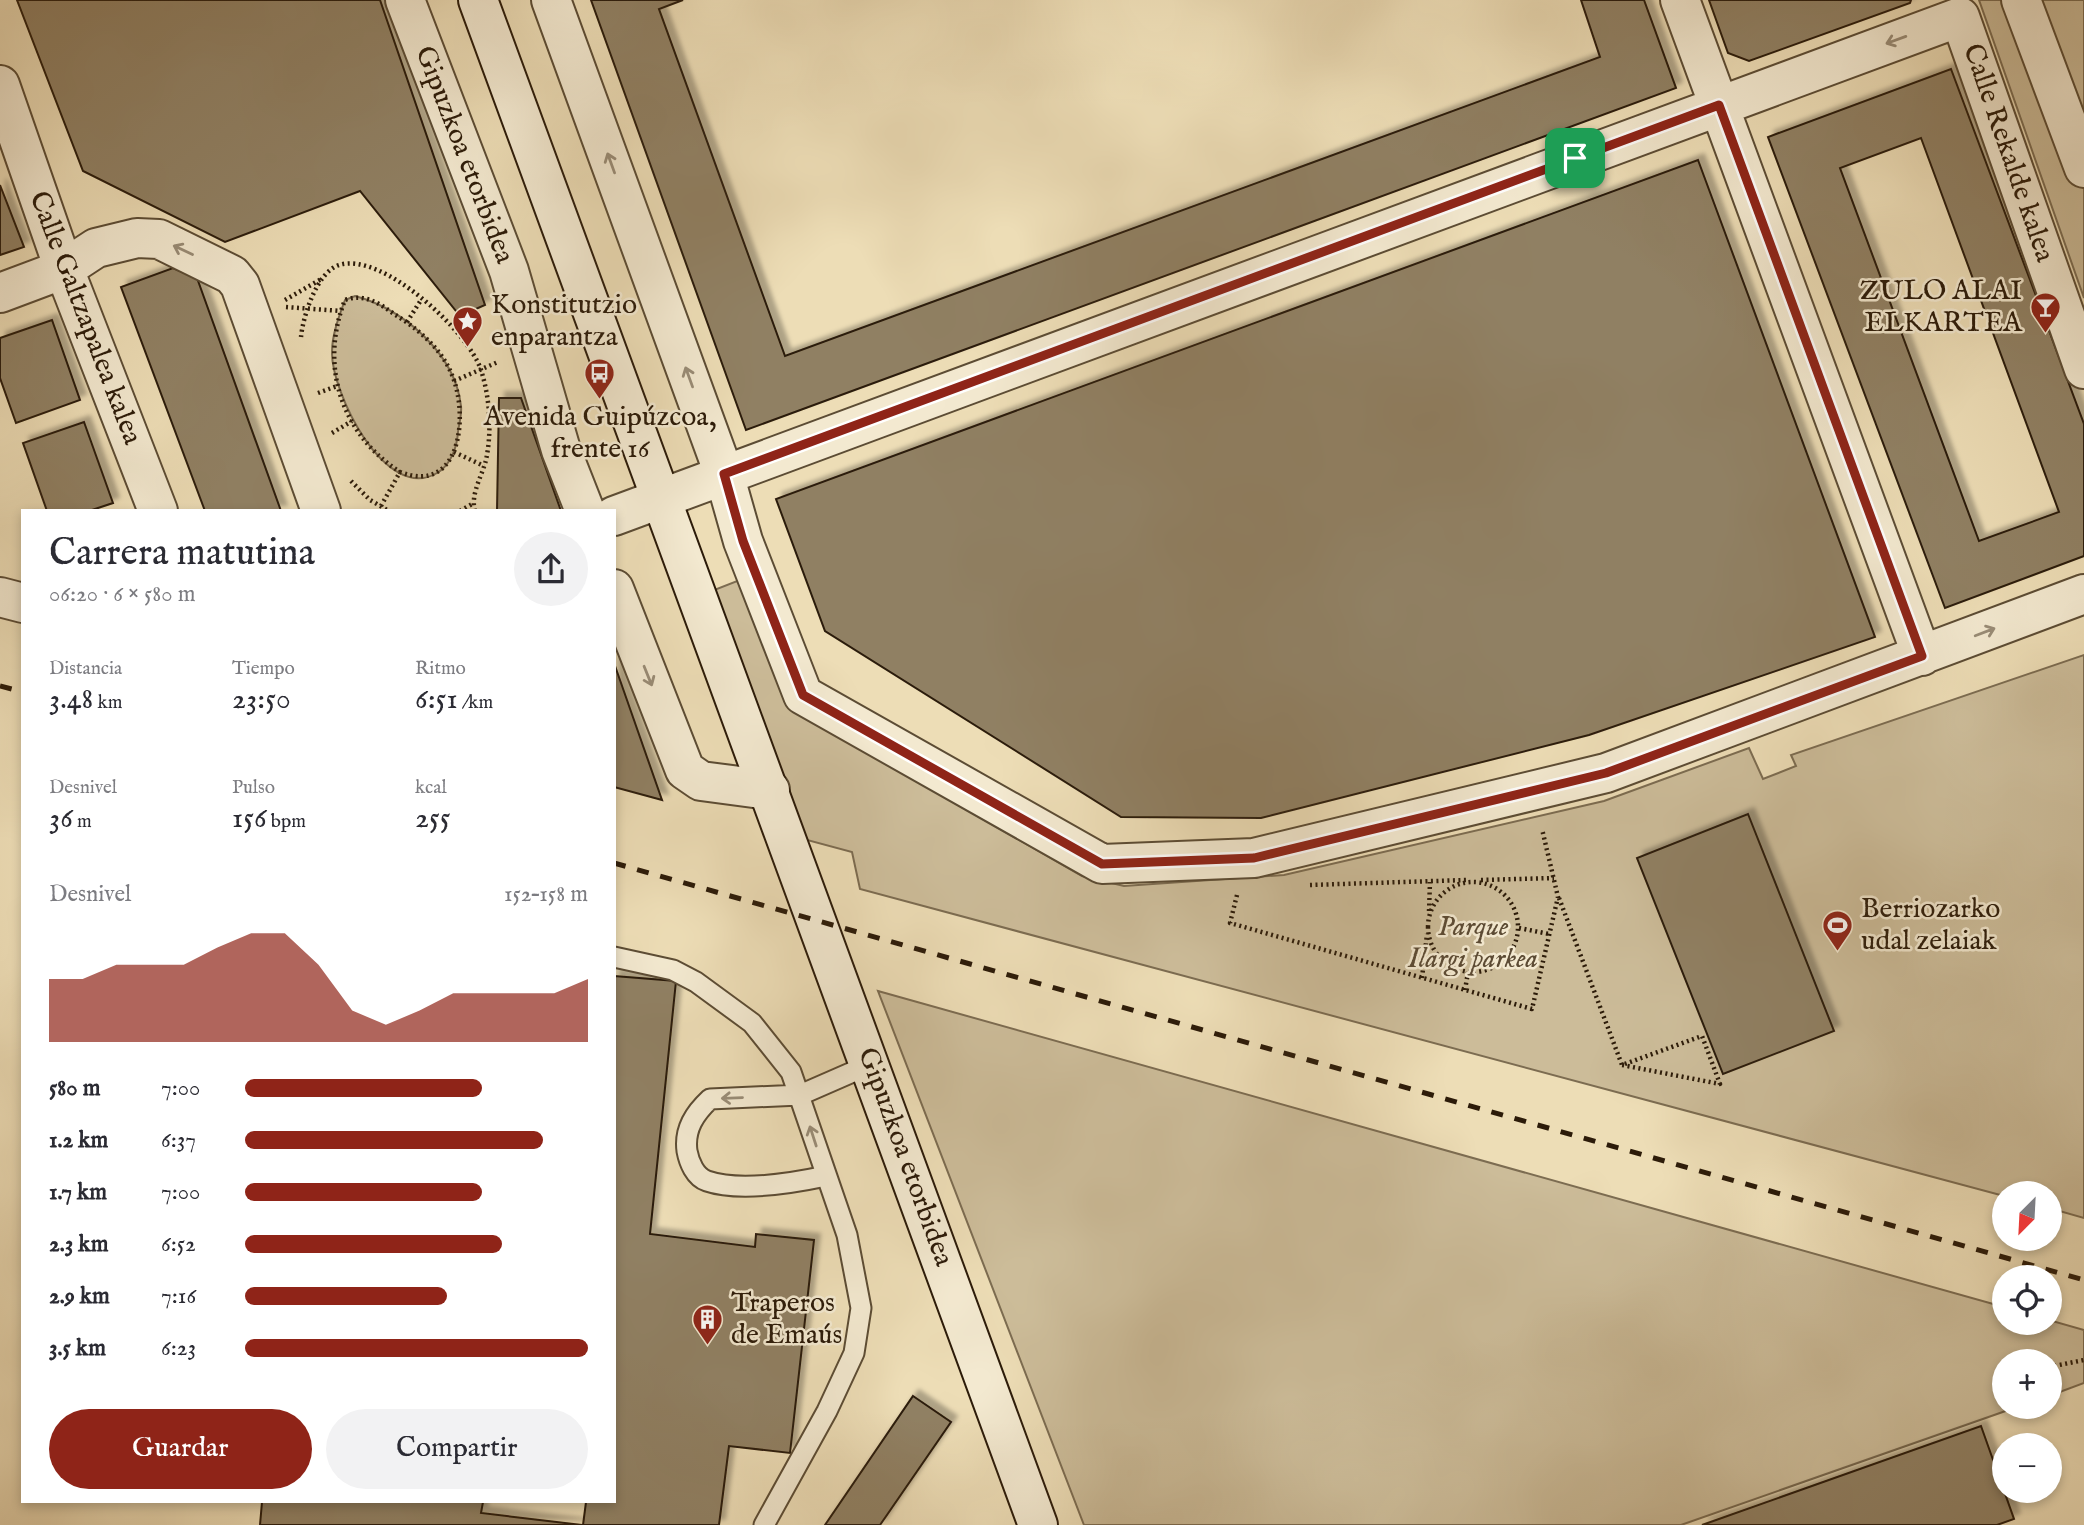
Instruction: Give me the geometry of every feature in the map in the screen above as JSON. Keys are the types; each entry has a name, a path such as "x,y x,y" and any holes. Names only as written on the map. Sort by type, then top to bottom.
{"street":[{"name":"Gipuzkoa etorbidea","path":"405,0 509,271 561,450 584,509"},
{"name":"Gipuzkoa etorbidea","path":"478,0 871,1064 1038,1525"},
{"path":"551,0 724,474 743,541 803,695 1102,864 1254,858 1606,773 2084,594"},
{"path":"1680,0 1922,656"},
{"path":"2021,0 2084,168"},
{"name":"Calle Rekalde kalea","path":"1719,105 1960,17 2084,369"},
{"name":"Calle Galtzapalea kalea","path":"0,85 64,270 157,509"},
{"path":"616,515 1719,105"},
{"path":"0,293 64,270 96,248 137,238 159,239 232,275 240,285 320,509"},
{"path":"616,594 685,770 701,781 770,790"},
{"path":"0,597 21,602"}],"lane":[{"path":"616,957 673,970 696,982 752,1023 791,1072 847,1235 861,1308 854,1353 827,1411 764,1525"},
{"path":"826,1176 796,1183 736,1185 704,1181 690,1164 685,1137 697,1111 710,1099 800,1095 871,1064"}],"path":[{"path":"341,311 275,306 323,278 338,265 357,263 390,275 463,337 481,369 490,419 484,466 472,504 474,509"},
{"path":"300,348 308,309 323,278"},
{"path":"355,296 376,302 407,322 432,345 454,382 461,407 454,452 437,474 423,477 400,472 384,462 352,421 337,386 332,352 345,300 355,296"},
{"path":"407,322 421,300"},
{"path":"454,382 505,360"},
{"path":"307,397 337,386"},
{"path":"322,439 352,421"},
{"path":"454,452 484,466"},
{"path":"381,506 400,472"},
{"path":"345,475 370,500 386,509"},
{"path":"463,509 472,504"},
{"path":"1542,829 1559,897 1622,1065"},
{"path":"1302,886 1554,877"},
{"path":"1480,880 1504,893 1512,903 1519,928 1516,943 1503,961 1483,972 1456,969 1436,952 1428,928 1435,903 1444,892 1454,886 1480,880"},
{"path":"1422,978 1430,881"},
{"path":"1238,893 1230,923 1532,1009 1559,897"},
{"path":"1519,928 1549,934"},
{"path":"1465,990 1468,972"},
{"path":"1702,1036 1720,1084 1658,1072 1622,1065 1702,1036"},
{"path":"2062,1364 2084,1360"}],"green space":[{"path":"1979,0 2084,0 2084,298"},
{"path":"355,296 391,311 408,323 424,336 449,368 457,387 461,416 452,455 437,473 418,478 399,473 381,459 351,416 334,370 332,352 338,319 345,300"},
{"name":"Parque Ilargi parkea","path":"750,576 805,717 1082,876 1124,886 1284,875 1604,801 1749,748 1763,779 1796,766 1791,755 2084,655 2084,1218 2062,1212 2062,1181 1992,1181 1992,1193 860,889 852,852 807,840 709,592"},
{"path":"878,991 1992,1304 1992,1335 2062,1335 2062,1324 2084,1330 2084,1383 2062,1391 2062,1349 1992,1349 1992,1416 1681,1525 1084,1525"}],"building":[{"path":"17,0 380,0 485,305 460,316 360,191 225,242 83,171"},
{"path":"591,0 683,0 659,9 785,356 1600,57 1581,0 1644,0 1676,88 746,430"},
{"path":"1709,0 1911,0 1910,3 1749,61 1728,53"},
{"path":"1951,69 2084,424 2084,556 1945,608 1768,137","holes":["1921,138 2059,512 1979,541 1840,168"]},
{"path":"1698,160 1875,637 1589,735 1261,818 1121,817 825,631 776,499"},
{"path":"0,185 24,247 0,255"},
{"path":"173,268 197,278 280,509 204,509 121,287"},
{"path":"52,320 80,400 16,423 0,378 0,338"},
{"path":"499,398 521,398 560,509 497,509"},
{"path":"84,422 113,503 95,509 46,509 23,443"},
{"path":"616,669 662,800 616,788"},
{"path":"1748,814 1834,1031 1723,1074 1637,858"},
{"name":"Traperos de Emaús","path":"616,976 676,981 650,1234 755,1247 756,1234 814,1240 790,1453 729,1446 719,1525 583,1525 586,1503 616,1503"},
{"path":"913,1396 951,1422 880,1525 825,1525"},
{"path":"1981,1426 1992,1457 1992,1503 2008,1503 2014,1519 1997,1525 1702,1525"},
{"path":"262,1503 483,1503 481,1513 582,1525 260,1525"}],"railway":[{"path":"0,686 21,691"},
{"path":"616,864 2084,1280"}],"place":[{"name":"ZULO ALAI ELKARTEA","path":"2045,334"},
{"name":"Konstitutzio enparantza","path":"468,348"},
{"name":"Avenida Guipúzcoa, frente 16","path":"600,400"},
{"name":"Berriozarko udal zelaiak","path":"1838,952"},
{"name":"Traperos de Emaús","path":"708,1346"}],"route":[{"path":"1719,105 1922,656 1606,773 1254,858 1102,864 803,695 743,541 724,474 1575,158 1719,105"}]}
